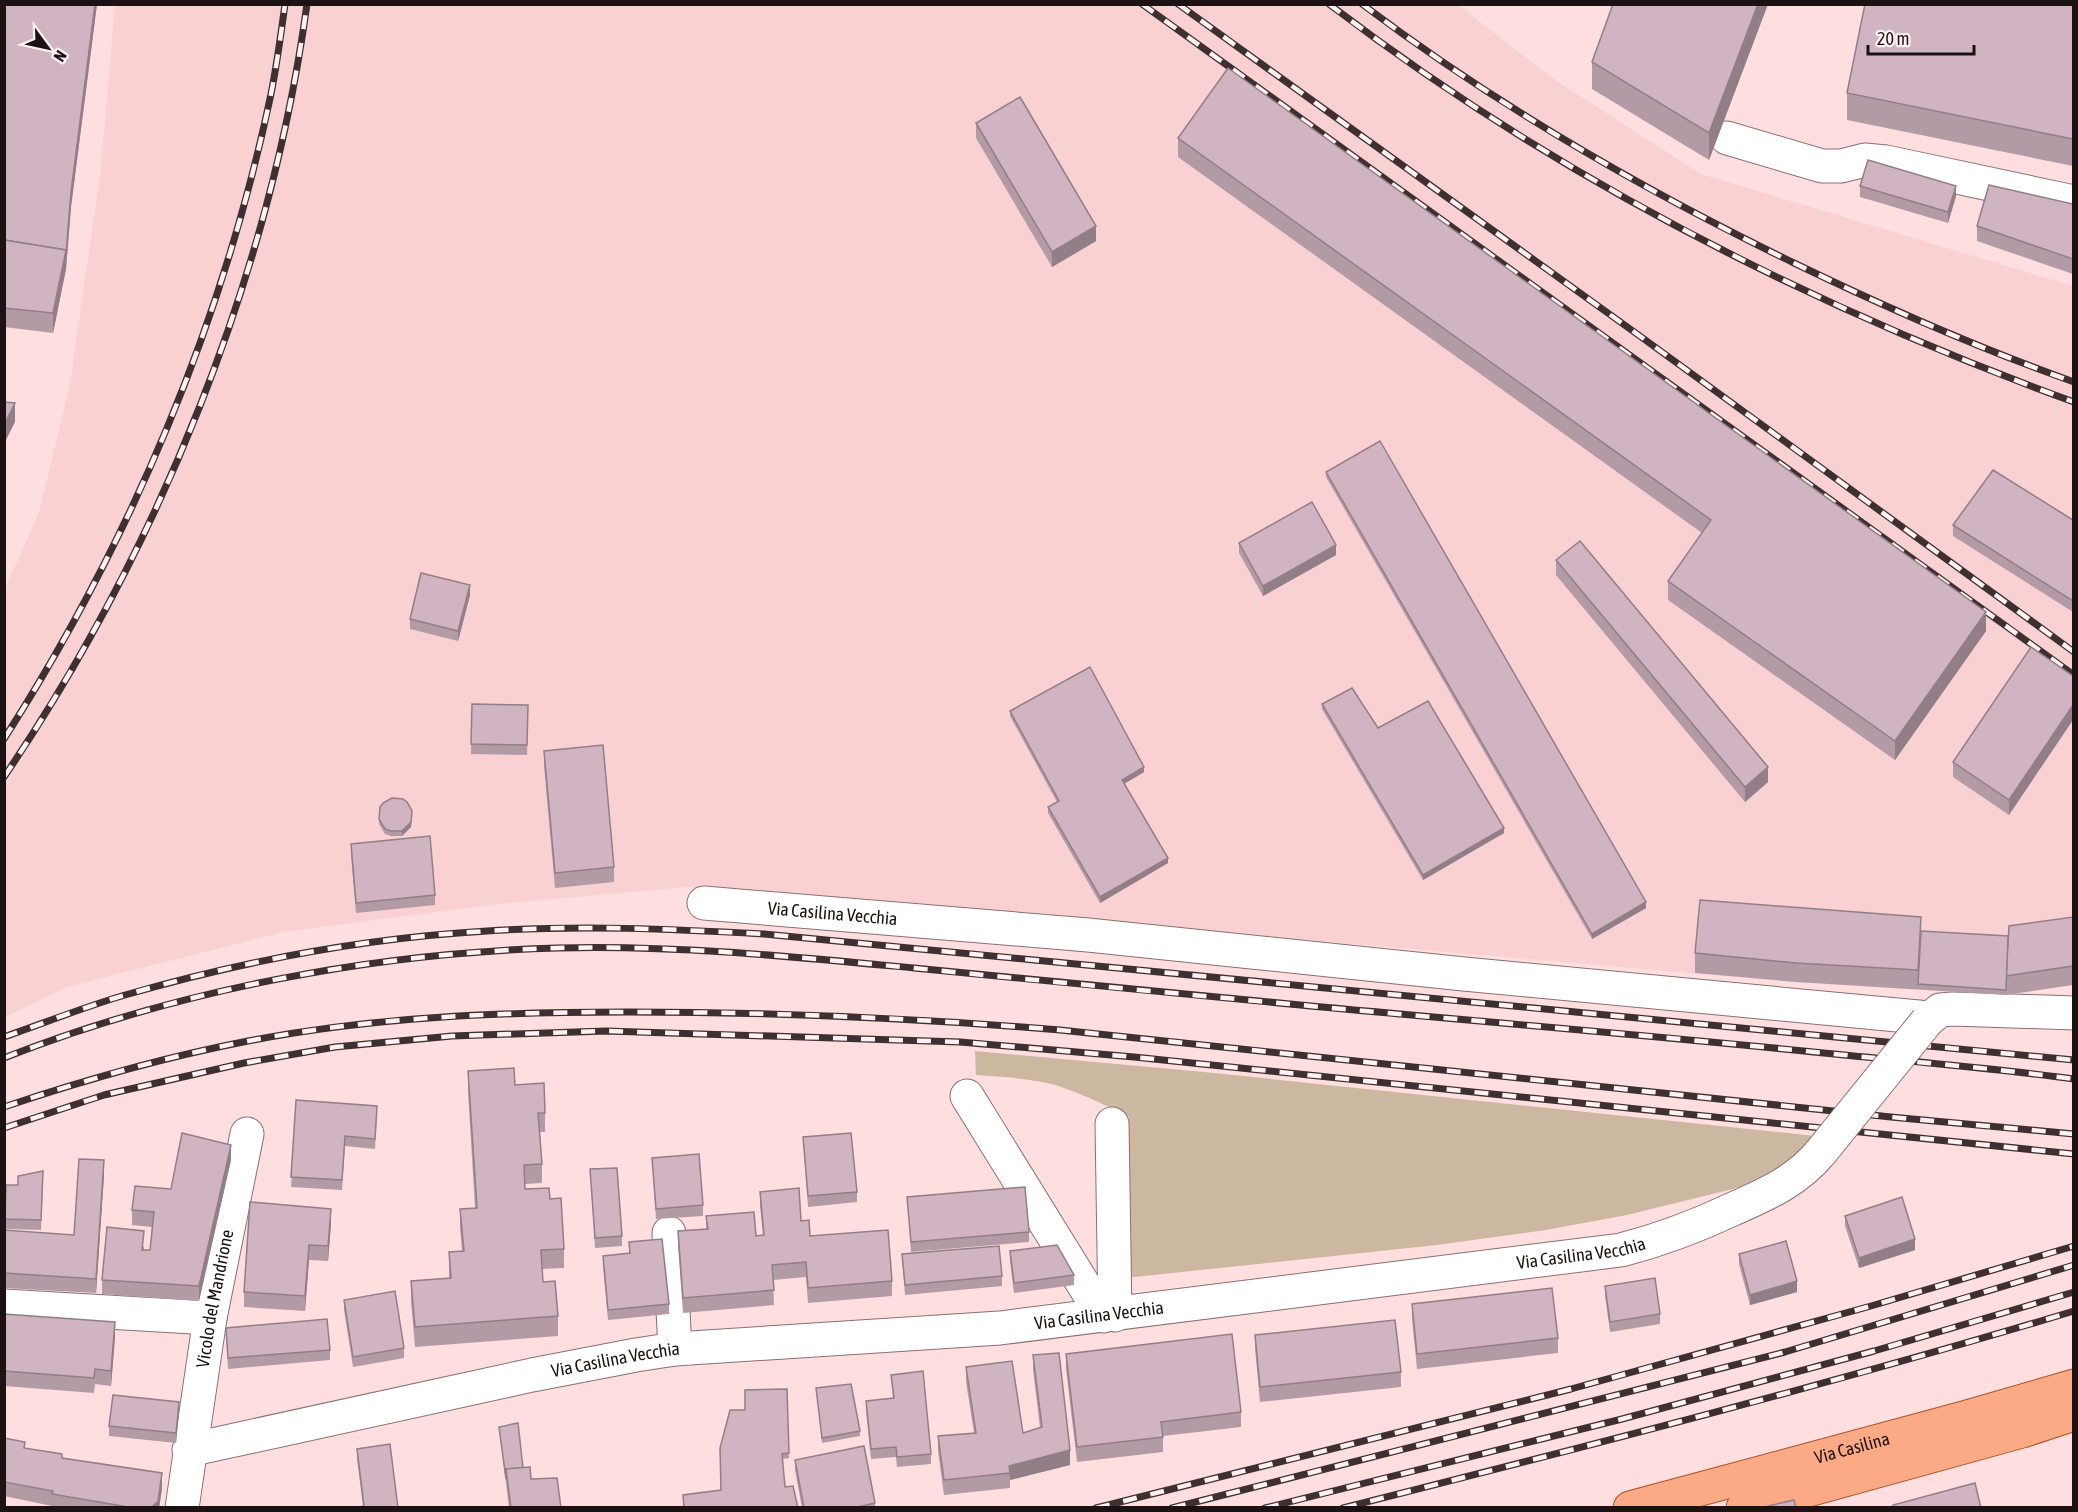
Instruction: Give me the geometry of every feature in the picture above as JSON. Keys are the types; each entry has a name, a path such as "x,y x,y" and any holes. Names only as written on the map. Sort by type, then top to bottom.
{"main road":[{"name":"Via Casilina","path":"1630,1508 1942,1424 2073,1386"},
{"name":"Via Casilina","path":"1743,1508 2022,1431 2073,1414"}],"street":[{"path":"1727,138 1822,166 1841,166 1864,160 1886,162 2073,202"},
{"name":"Via Casilina Vecchia","path":"704,903 1088,935 1928,1019"},
{"name":"Via Casilina Vecchia","path":"188,1458 532,1375 636,1355 675,1350 1000,1328 1622,1250 1694,1227 1778,1189 1800,1174 1821,1152 1928,1019 1940,1010 2073,1013"},
{"path":"967,1096 1109,1315"},
{"path":"1109,1315 1112,1124"},
{"name":"Vicolo del Mandrione","path":"182,1508 210,1318 247,1134"},
{"path":"669,1233 675,1350"},
{"path":"4,1306 210,1318"}],"shaded area":[{"path":"115,5 1458,5 1555,80 1701,174 2073,286 2073,985 2006,995 1796,982 687,887 497,904 283,932 67,987 5,1017 4,591 39,513 70,384 100,176"},
{"path":"975,1051 1204,1072 1816,1136 1796,1160 1745,1186 1627,1215 1546,1230 1437,1245 1125,1278 1129,1117 1084,1095 1055,1085 1026,1079 976,1075"}],"building":[{"path":"4,4 95,4 71,192 66,254 66,250 4,240"},
{"path":"1613,4 1758,4 1709,133 1592,62"},
{"path":"1865,4 2073,4 2073,139 1847,93"},
{"path":"1228,68 1986,612 1895,741 1668,581 1711,520 1178,138"},
{"path":"1020,97 1096,226 1052,252 976,123"},
{"path":"1868,160 1956,186 1948,212 1860,186"},
{"path":"1989,185 2073,204 2073,259 1977,226"},
{"path":"4,240 66,250 53,313 4,308"},
{"path":"4,402 15,403 4,425"},
{"path":"1380,441 1646,902 1592,934 1326,472"},
{"path":"1993,470 2073,520 2073,601 1953,525"},
{"path":"1312,502 1336,545 1263,586 1239,543"},
{"path":"1580,541 1768,767 1745,787 1556,560"},
{"path":"421,573 470,585 458,631 410,619"},
{"path":"2031,647 2073,676 2073,705 2009,800 1953,762"},
{"path":"1090,667 1144,767 1122,780 1168,858 1100,897 1048,807 1059,801 1010,711"},
{"path":"1352,688 1378,728 1428,701 1504,828 1423,875 1322,704"},
{"path":"472,704 528,705 527,745 471,744"},
{"path":"603,745 614,867 555,873 544,751"},
{"path":"392,798 403,799 412,811 411,822 402,831 385,829 379,819 380,807"},
{"path":"430,836 435,895 356,903 351,844"},
{"path":"1700,900 1921,917 1918,970 1796,963 1695,953"},
{"path":"2073,917 2073,966 2006,976 2009,926"},
{"path":"1921,931 2008,936 2006,990 1918,984"},
{"path":"514,1068 515,1085 544,1083 545,1113 538,1113 542,1164 524,1165 525,1189 549,1188 550,1199 561,1198 564,1249 541,1250 543,1282 555,1281 558,1316 415,1327 411,1281 451,1278 449,1252 464,1251 460,1209 477,1208 468,1071"},
{"path":"296,1100 377,1106 375,1139 345,1136 342,1180 291,1177"},
{"path":"182,1133 231,1145 199,1286 102,1280 107,1227 144,1231 142,1250 150,1250 154,1212 132,1210 135,1186 171,1189"},
{"path":"851,1133 857,1192 808,1196 803,1137"},
{"path":"699,1154 703,1205 656,1209 652,1158"},
{"path":"79,1159 104,1160 96,1279 4,1273 4,1230 74,1235"},
{"path":"617,1168 622,1236 595,1238 590,1169"},
{"path":"43,1171 41,1220 5,1219 6,1185 18,1185 18,1176"},
{"path":"1025,1187 1029,1232 911,1242 907,1197"},
{"path":"799,1188 801,1221 809,1220 810,1236 888,1230 892,1281 808,1288 806,1262 772,1265 774,1290 683,1298 678,1231 708,1229 706,1216 754,1212 756,1236 764,1235 760,1192"},
{"path":"1902,1197 1915,1239 1859,1258 1845,1216"},
{"path":"250,1202 331,1209 328,1246 309,1245 305,1296 244,1292"},
{"path":"662,1239 669,1304 608,1310 603,1256 630,1253 629,1242"},
{"path":"1786,1241 1797,1281 1750,1295 1739,1254"},
{"path":"1057,1245 1074,1275 1014,1283 1010,1251"},
{"path":"999,1246 1002,1276 905,1285 902,1254"},
{"path":"1655,1278 1660,1314 1610,1322 1605,1286"},
{"path":"1552,1288 1558,1338 1417,1354 1412,1304"},
{"path":"395,1291 404,1348 353,1357 344,1300"},
{"path":"4,1314 115,1322 111,1371 95,1369 94,1378 4,1371"},
{"path":"327,1319 330,1350 228,1358 226,1328"},
{"path":"1395,1320 1401,1372 1260,1387 1255,1335"},
{"path":"1232,1334 1241,1412 1161,1422 1163,1437 1077,1447 1066,1354"},
{"path":"1059,1353 1070,1450 1009,1466 1010,1473 944,1480 938,1436 976,1433 966,1367 1012,1361 1023,1433 1042,1427 1033,1355"},
{"path":"923,1371 931,1454 897,1457 896,1447 871,1449 866,1401 894,1398 891,1375"},
{"path":"851,1384 860,1431 822,1438 816,1388"},
{"path":"787,1389 789,1453 782,1454 785,1487 793,1486 798,1508 684,1508 683,1495 721,1490 720,1448 730,1410 745,1410 745,1390"},
{"path":"113,1395 179,1402 176,1433 109,1426"},
{"path":"518,1423 523,1468 506,1469 506,1479 499,1427"},
{"path":"4,1438 25,1442 24,1448 62,1454 62,1458 162,1473 158,1501 151,1508 134,1508 52,1494 53,1491 4,1482"},
{"path":"390,1444 398,1508 353,1508 364,1506 357,1449"},
{"path":"864,1446 875,1503 853,1508 804,1508 795,1460"},
{"path":"530,1467 531,1479 557,1478 561,1508 511,1508 506,1469"},
{"path":"1975,1483 1981,1508 1893,1508 1893,1505"},
{"path":"1794,1500 1796,1508 1760,1508"}],"railway":[{"path":"4,739 50,664 131,509 167,428 199,347 227,264 251,179 271,94 285,4"},
{"path":"4,777 60,690 111,599 158,504 199,407 235,308 266,208 290,106 307,4"},
{"path":"1142,4 2074,675"},
{"path":"1178,4 2074,652"},
{"path":"1329,4 1414,66 1503,125 1594,180 1686,231 1781,279 1878,323 2074,402"},
{"path":"1362,4 1465,77 1518,111 1626,176 1682,206 1794,263 1897,311 2074,382"},
{"path":"4,1037 79,1010 169,983 259,962 350,945 441,934 522,929 626,928 764,934 2074,1060"},
{"path":"4,1058 138,1013 276,979 347,967 488,951 647,948 825,960 1716,1042 2074,1079"},
{"path":"4,1107 94,1078 217,1047 342,1026 484,1015 681,1012 844,1016 1060,1030 2074,1134"},
{"path":"4,1128 104,1095 244,1063 335,1047 452,1036 606,1031 960,1042 1134,1057 2074,1154"},
{"path":"1096,1508 1571,1389 1871,1306 2074,1246"},
{"path":"1172,1508 1785,1352 2074,1265"},
{"path":"1265,1508 1622,1419 1874,1351 2074,1292"},
{"path":"1343,1508 1801,1389 2074,1311"}]}
